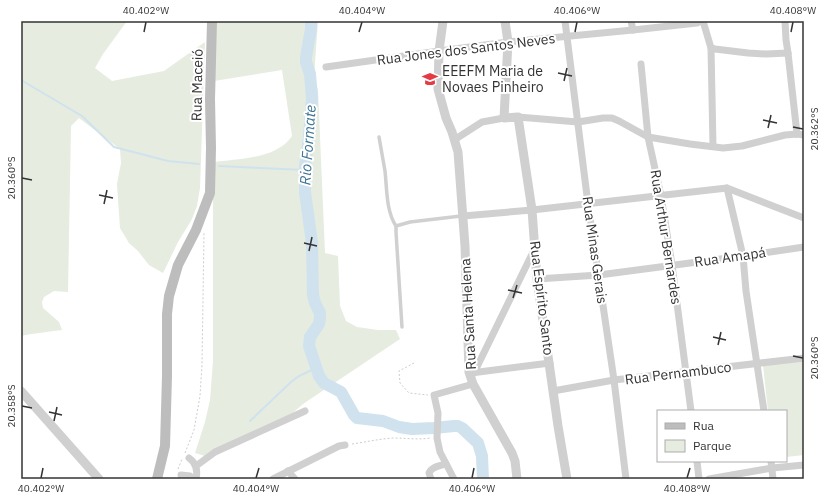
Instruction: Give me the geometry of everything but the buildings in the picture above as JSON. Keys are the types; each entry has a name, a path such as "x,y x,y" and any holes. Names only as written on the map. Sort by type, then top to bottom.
{"main road":[{"name":"Rua Maceió","path":"157,479 164,446 167,376 166,314 169,296 178,265 196,230 210,193 212,21"}],"street":[{"name":"Rua Santa Helena","path":"443,21 439,51 438,89 458,152 472,373 474,384 512,453 515,461 517,479"},
{"path":"504,118 508,42 505,21"},
{"name":"Rua Minas Gerais","path":"565,21 588,204 614,380 626,479"},
{"path":"632,21 633,30"},
{"name":"Rua Jones dos Santos Neves","path":"326,67 508,42 633,30 702,21"},
{"path":"702,21 711,48 712,146"},
{"path":"453,136 482,122 518,117 578,122 612,118 648,137 723,148 742,146 785,135 801,134 786,40 785,21"},
{"path":"711,48 748,53 788,53"},
{"name":"Rua Arthur Bernardes","path":"641,64 648,137 661,196 672,265 691,410"},
{"name":"Rua Espírito Santo","path":"518,117 532,210 538,279 553,391 567,479"},
{"path":"463,216 532,210 727,188 804,218"},
{"path":"727,188 743,256 746,291 764,410"},
{"name":"Rua Amapá","path":"538,279 599,275 804,247"},
{"path":"472,373 535,248"},
{"name":"Rua Pernambuco","path":"553,391 614,380 804,358"},
{"path":"472,373 550,364"},
{"path":"454,479 440,452 437,438 438,413 434,395 474,384"},
{"path":"21,391 99,479"},
{"path":"196,466 215,452 305,411"},
{"path":"273,479 345,444"},
{"path":"178,474 188,475 195,479 197,476 196,466 194,461 189,458"},
{"path":"697,462 699,479"},
{"path":"432,479 429,473 430,470 446,464"},
{"path":"709,479 772,465 804,465"},
{"path":"772,465 773,479"},
{"path":"288,471 295,479"}],"lane":[{"path":"379,137 390,214 392,221 396,226 402,327"},
{"path":"396,226 410,222 463,216"}],"path":[{"path":"178,474 194,430 200,396 202,365 204,231"},
{"path":"414,363 399,371 400,383 409,393 434,395"},
{"path":"345,444 393,438 437,438"}],"green space":[{"path":"21,21 127,21 103,54 95,68 112,81 164,71 205,42 200,188 197,206 192,219 178,242 163,273 149,265 138,251 129,243 120,228 117,184 121,163 120,149 79,118 71,126 68,292 54,291 44,297 42,302 43,308 59,322 62,330 21,336"},
{"path":"215,21 318,21 314,76 318,90 325,253 338,256 340,306 346,321 357,327 378,330 396,330 400,339 303,404 279,425 205,456 195,453 210,400 213,361 213,162 245,159 267,154 285,144 292,136 282,70 214,81"},
{"path":"804,360 804,455 787,457 787,410 768,410 763,365"}],"waterway":[{"name":"Rio Formate","path":"311,21 306,57 310,74 312,98 305,166 305,192 312,243 313,295 320,313 319,324 310,337 309,346 319,376 324,383 341,392 357,418 383,421 399,427 412,429 454,426 462,428 478,443 482,456 483,479"},
{"path":"21,80 82,116 114,147 168,161 199,164"},
{"path":"219,166 305,170"},
{"path":"250,421 291,382 299,376 316,368"}],"place":[{"name":"EEEFM Maria de Novaes Pinheiro","path":"430,79"}]}
